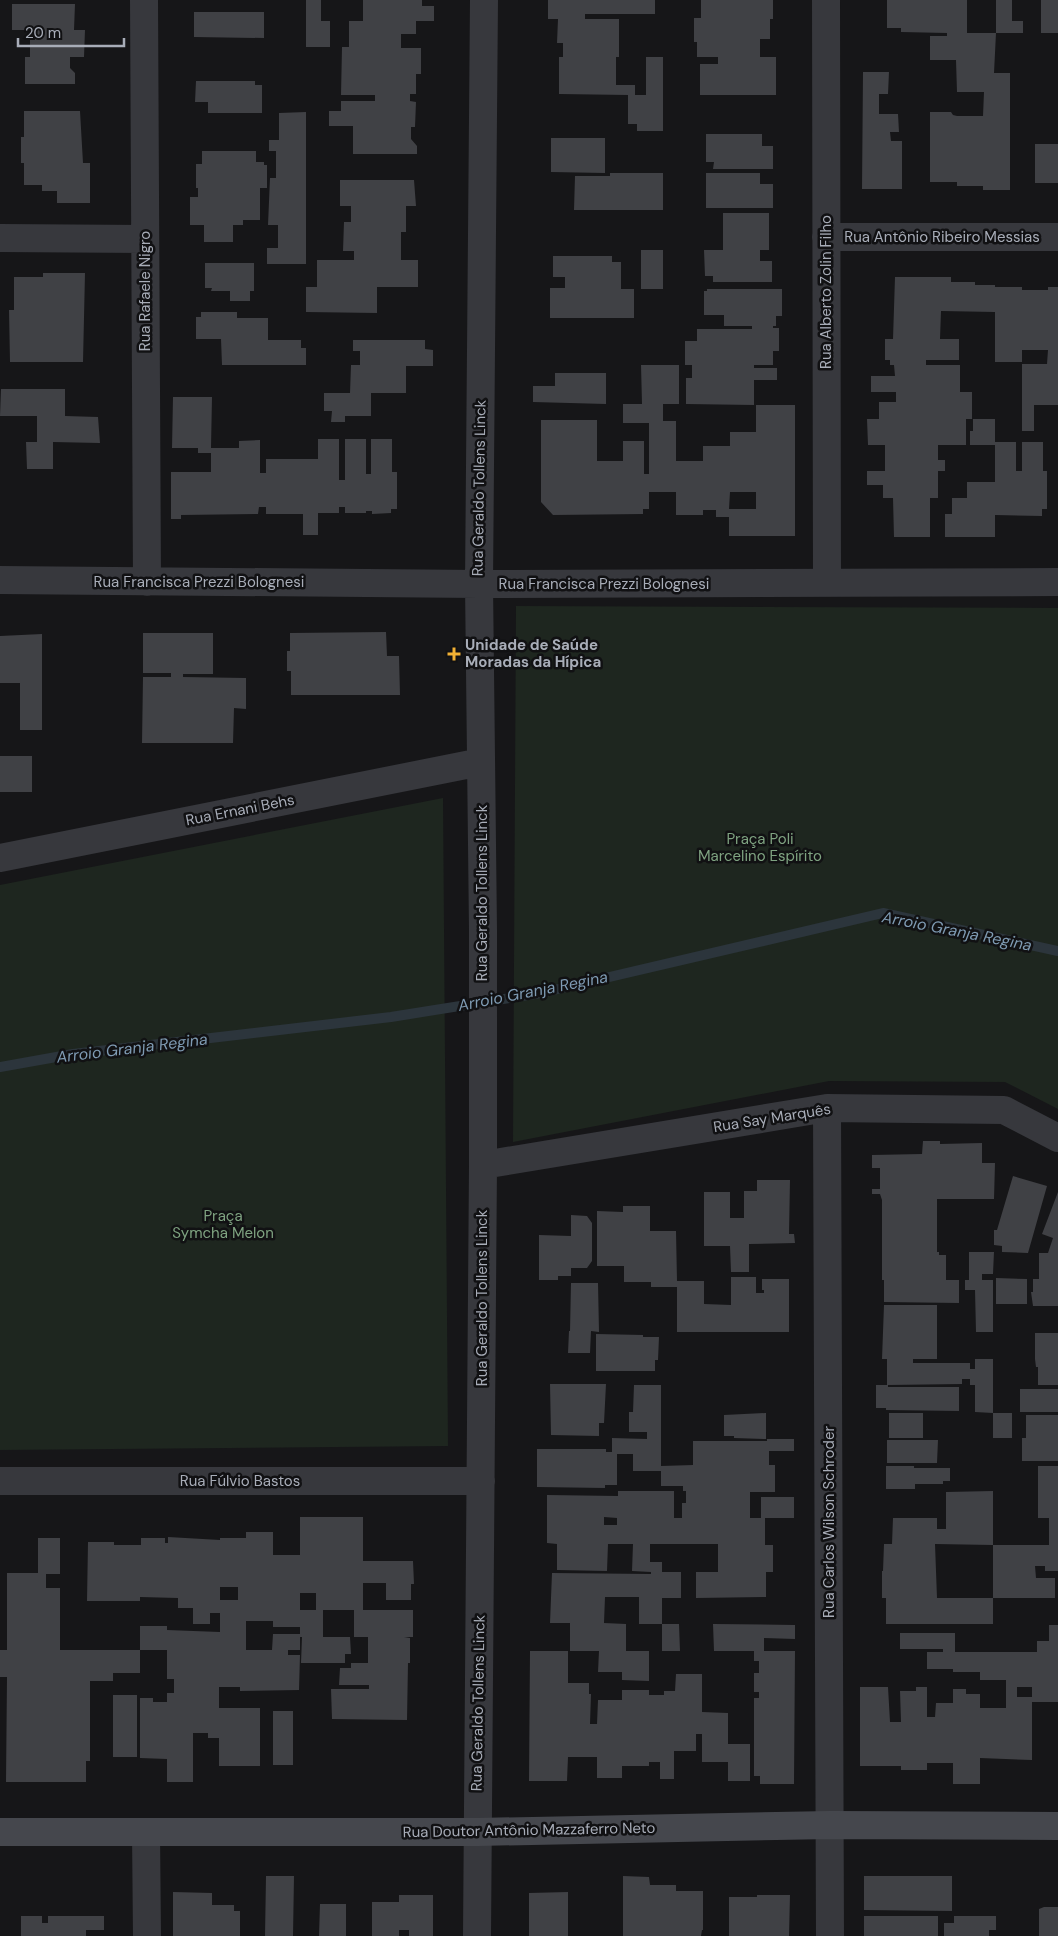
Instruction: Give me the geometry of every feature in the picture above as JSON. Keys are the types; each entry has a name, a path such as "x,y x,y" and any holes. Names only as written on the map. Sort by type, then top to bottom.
{"street":[{"name":"Rua Rafaele Nigro","path":"144,0 147,582"},
{"name":"Rua Geraldo Tollens Linck","path":"477,1936 483,1165 483,930 478,584 484,0"},
{"name":"Rua Alberto Zolin Filho","path":"826,0 827,583"},
{"name":"Rua Antônio Ribeiro Messias","path":"826,237 1058,237"},
{"path":"0,238 145,239"},
{"name":"Rua Francisca Prezzi Bolognesi","path":"0,580 478,584 1058,582"},
{"name":"Rua Ernani Behs","path":"0,858 481,762"},
{"name":"Rua Say Marquês","path":"483,1165 828,1108 1004,1110 1058,1138"},
{"name":"Rua Carlos Wilson Schroder","path":"828,1108 830,1936"},
{"name":"Rua Fúlvio Bastos","path":"0,1481 481,1481"},
{"name":"Rua Doutor Antônio Mazzaferro Neto","path":"0,1832 477,1832 831,1825 1058,1826"},
{"path":"146,1832 147,1936"}],"green space":[{"name":"Praça Poli Marcelino Espírito","path":"516,606 1058,608 1058,1109 1005,1082 829,1081 513,1142"},
{"name":"Praça Symcha Melon","path":"443,798 448,1446 0,1450 0,885"}],"building":[{"path":"306,0 321,0 321,21 330,21 330,47 306,47"},
{"path":"363,0 422,0 422,6 434,6 434,21 416,21 416,34 401,34 401,48 421,48 421,74 416,74 416,94 410,94 410,101 416,102 415,127 411,127 411,139 417,146 417,154 353,154 353,126 329,126 329,111 341,111 341,101 375,101 375,95 341,95 342,47 349,47 349,21 363,21"},
{"path":"548,0 655,0 655,14 585,14 585,19 619,19 619,57 616,57 616,85 635,85 635,95 646,95 646,57 663,57 663,131 637,131 637,124 628,124 628,95 559,94 559,57 563,57 563,43 557,43 558,19 548,19"},
{"path":"701,0 773,0 773,19 770,19 770,39 760,39 760,57 776,57 776,95 700,95 700,64 718,64 718,57 697,57 697,42 694,42 694,18 701,18"},
{"path":"887,0 967,0 967,33 996,33 994,73 1010,73 1010,190 983,190 983,186 957,186 957,182 930,182 930,112 951,112 957,116 983,116 984,92 957,92 956,60 930,60 930,36 947,36 947,33 901,32 901,28 887,28"},
{"path":"996,0 1012,0 1012,21 1023,21 1023,33 996,33"},
{"path":"1041,0 1058,0 1058,33 1041,33"},
{"path":"12,4 75,4 74,30 85,30 84,57 70,57 70,68 75,73 75,84 25,84 25,57 30,57 30,30 12,30"},
{"path":"194,12 264,12 264,38 194,37"},
{"path":"863,72 889,72 888,94 879,94 879,114 898,114 899,132 890,132 891,141 902,141 902,189 862,189"},
{"path":"196,81 255,81 255,85 262,85 262,113 208,113 208,102 195,102"},
{"path":"24,111 80,111 83,163 90,163 90,203 57,203 57,191 42,191 42,185 24,185 24,163 21,163 21,137 24,137"},
{"path":"306,112 306,264 267,264 267,248 278,248 278,225 268,225 270,178 276,178 276,151 269,151 269,140 279,140 279,113"},
{"path":"706,134 762,134 762,146 773,146 773,169 713,169 714,162 706,162"},
{"path":"551,138 605,138 605,173 551,172"},
{"path":"1035,144 1058,144 1058,183 1035,183"},
{"path":"202,151 256,151 256,162 264,162 264,165 267,165 267,188 260,188 260,220 243,220 243,225 233,225 233,242 204,242 204,225 190,225 190,197 198,197 196,164 202,164"},
{"path":"610,173 663,173 663,210 574,210 575,176 610,176"},
{"path":"706,173 760,173 760,184 773,184 773,208 706,208"},
{"path":"340,180 414,180 416,206 406,206 406,232 401,232 401,260 418,260 418,287 377,287 377,313 306,312 306,287 317,287 317,260 354,260 354,251 343,251 344,222 351,222 351,206 340,206"},
{"path":"723,213 769,213 769,250 760,250 760,261 772,261 772,282 713,282 713,276 705,276 704,250 723,250"},
{"path":"641,250 663,250 663,289 641,289"},
{"path":"553,256 612,256 612,262 621,262 621,289 634,289 634,318 550,318 550,288 565,288 565,277 553,277"},
{"path":"205,263 254,263 254,291 250,291 250,301 230,301 230,291 211,291 212,288 205,288"},
{"path":"43,273 85,273 83,362 10,362 9,310 14,310 14,277 43,277"},
{"path":"895,277 951,277 951,282 975,282 975,285 995,285 995,287 1022,287 1022,290 1048,290 1048,287 1058,287 1058,405 1034,405 1034,431 1022,431 1022,364 1047,364 1048,350 1022,350 1022,362 995,362 995,312 941,311 940,339 959,339 959,360 926,360 926,365 960,365 960,392 972,392 972,419 966,419 966,445 938,445 938,460 945,460 945,471 938,471 938,498 930,498 930,537 894,537 893,498 883,498 883,485 867,485 867,471 885,471 885,445 868,445 867,419 879,419 879,402 896,402 896,392 871,392 871,376 895,376 894,365 890,365 890,360 885,360 885,339 893,339"},
{"path":"707,289 782,289 782,316 776,316 776,326 773,326 773,328 779,328 779,351 773,351 773,365 754,365 754,368 777,368 777,380 754,380 754,405 686,404 686,378 692,378 692,365 685,365 685,341 697,341 697,329 752,329 752,326 724,326 724,315 704,315 704,291 707,291"},
{"path":"201,312 237,312 237,318 268,318 268,340 301,340 301,348 306,348 306,365 222,365 221,339 196,339 196,317 201,317"},
{"path":"353,340 425,340 425,349 433,350 433,366 406,366 406,393 371,393 371,416 345,416 345,422 331,422 332,411 324,411 324,393 350,393 351,365 360,365 360,351 353,351"},
{"path":"641,365 679,365 679,404 663,404 663,421 676,421 676,461 703,461 703,446 730,446 730,432 756,432 756,405 795,405 795,536 729,536 729,517 716,517 716,510 703,510 703,515 676,515 676,492 649,492 649,509 643,509 643,514 553,515 541,502 541,420 597,420 597,461 623,461 623,441 644,441 644,474 649,474 649,423 623,423 623,404 642,404","holes":["730,492 756,492 756,509 729,509"]},
{"path":"555,373 606,373 606,404 533,402 533,386 555,386"},
{"path":"1,389 65,389 65,416 98,417 100,443 53,442 53,469 27,469 26,442 37,442 37,416 0,416"},
{"path":"173,397 212,397 211,448 239,448 239,441 260,440 260,473 266,473 266,459 318,459 318,439 339,439 339,480 345,480 345,439 366,439 366,474 371,474 371,439 392,439 392,472 397,472 397,509 391,509 391,513 372,514 372,511 366,511 366,513 345,513 345,507 339,507 339,513 318,513 318,535 303,535 303,514 266,514 266,507 259,507 258,514 181,515 181,519 171,519 171,472 211,472 211,453 198,453 198,448 172,448"},
{"path":"973,419 995,419 995,442 1016,442 1016,471 1022,471 1022,442 1043,442 1043,471 1047,471 1047,509 1042,509 1042,516 995,515 995,537 945,537 945,514 952,514 952,498 967,498 967,482 995,482 995,445 970,445 970,431 973,431"},
{"path":"386,632 387,656 399,656 400,695 291,695 291,671 287,671 287,651 290,651 290,633"},
{"path":"143,633 213,633 213,674 183,674 183,677 246,678 246,709 234,708 233,743 142,743 143,677 171,677 171,673 143,673"},
{"path":"42,634 42,730 20,730 20,683 0,683 0,636"},
{"path":"0,756 32,756 32,792 0,792"},
{"path":"923,1141 940,1141 940,1144 982,1143 982,1163 995,1163 994,1199 937,1199 937,1252 939,1252 939,1255 946,1255 946,1280 959,1280 959,1303 884,1302 884,1280 882,1280 882,1200 880,1194 872,1194 872,1189 880,1189 880,1168 872,1168 872,1155 922,1154"},
{"path":"1013,1176 1047,1186 1028,1253 1002,1252 1002,1246 994,1245 994,1230 997,1230"},
{"path":"757,1180 790,1180 789,1234 794,1234 795,1243 749,1244 749,1272 731,1272 730,1246 704,1246 704,1192 730,1192 730,1218 744,1218 744,1191 757,1191"},
{"path":"1058,1192 1058,1306 1033,1306 1031,1292 1033,1292 1033,1279 1039,1279 1039,1253 1048,1253 1053,1238 1042,1234"},
{"path":"623,1206 650,1206 650,1231 676,1231 677,1281 704,1281 704,1304 731,1305 731,1277 756,1277 756,1293 764,1293 764,1290 762,1290 762,1279 789,1279 789,1332 677,1332 677,1287 651,1287 651,1282 624,1282 624,1266 597,1266 597,1211 623,1212"},
{"path":"571,1215 587,1216 592,1223 592,1261 587,1268 571,1268 571,1276 558,1276 558,1280 539,1280 539,1235 571,1236"},
{"path":"969,1252 994,1252 993,1274 982,1274 982,1280 993,1280 993,1332 976,1332 975,1290 965,1290 965,1280 969,1280"},
{"path":"996,1278 1027,1279 1027,1304 996,1304"},
{"path":"571,1283 598,1283 599,1332 591,1331 590,1353 568,1353"},
{"path":"884,1305 937,1305 937,1359 913,1359 913,1363 970,1363 970,1369 975,1369 975,1359 993,1359 993,1413 975,1412 975,1385 970,1385 970,1379 962,1379 962,1384 888,1385 888,1387 959,1387 959,1411 886,1410 886,1408 876,1408 876,1385 887,1385 887,1359 882,1359"},
{"path":"1035,1333 1058,1333 1058,1385 1038,1385"},
{"path":"596,1334 659,1337 658,1360 655,1360 655,1371 596,1371"},
{"path":"550,1384 606,1384 604,1423 599,1423 599,1436 551,1435"},
{"path":"634,1385 661,1385 661,1466 693,1465 693,1441 794,1439 794,1451 769,1451 769,1465 775,1465 775,1492 750,1492 750,1518 761,1518 761,1497 794,1497 794,1518 765,1518 765,1545 773,1545 773,1572 766,1572 766,1597 696,1598 696,1572 718,1572 718,1544 650,1544 650,1562 662,1562 662,1572 681,1572 681,1598 662,1598 662,1624 639,1624 639,1597 605,1597 604,1623 626,1624 626,1651 649,1651 649,1681 622,1680 622,1672 598,1672 599,1651 570,1651 570,1623 550,1623 552,1573 651,1574 651,1572 632,1571 633,1544 608,1544 607,1571 557,1570 557,1544 547,1543 547,1495 618,1496 618,1491 674,1491 674,1518 682,1518 682,1503 686,1503 686,1491 683,1491 683,1486 661,1486 661,1471 633,1471 633,1454 617,1454 617,1485 605,1485 605,1488 537,1487 537,1449 606,1449 606,1452 612,1452 612,1438 647,1439 647,1432 629,1432 629,1412 633,1412","holes":["604,1517 617,1518 617,1525 604,1525"]},
{"path":"1020,1389 1058,1389 1058,1412 1020,1412"},
{"path":"766,1413 766,1439 724,1436 724,1415"},
{"path":"889,1413 923,1413 923,1438 889,1438"},
{"path":"993,1413 1012,1413 1012,1438 993,1438"},
{"path":"1026,1415 1058,1415 1058,1461 1022,1461 1022,1438 1026,1438"},
{"path":"887,1440 938,1440 937,1463 887,1463"},
{"path":"886,1466 950,1468 950,1481 943,1481 943,1484 915,1484 915,1489 886,1489"},
{"path":"1038,1466 1058,1466 1058,1571 1045,1571 1045,1566 1035,1566 1036,1578 1055,1578 1055,1598 993,1598 993,1545 1049,1545 1049,1518 1038,1518"},
{"path":"993,1491 993,1545 935,1544 937,1598 993,1598 993,1624 886,1624 886,1598 882,1598 882,1571 884,1544 892,1544 893,1518 937,1518 937,1529 946,1529 946,1492"},
{"path":"300,1517 363,1517 363,1561 413,1561 414,1584 411,1584 411,1600 386,1600 386,1583 363,1583 363,1610 413,1610 413,1637 404,1637 410,1638 407,1720 332,1719 331,1689 369,1689 369,1685 339,1685 340,1668 351,1668 351,1663 368,1663 368,1637 354,1637 354,1610 323,1610 323,1637 350,1637 351,1654 345,1654 345,1663 301,1663 302,1637 300,1637 300,1650 288,1650 288,1655 300,1655 299,1690 240,1691 240,1687 219,1687 219,1708 260,1708 260,1766 219,1766 219,1738 208,1738 208,1733 193,1733 193,1782 167,1782 167,1759 140,1758 140,1698 153,1698 153,1702 167,1702 167,1693 174,1693 174,1679 167,1679 167,1650 140,1650 140,1626 167,1626 167,1630 220,1632 220,1613 210,1613 210,1624 193,1624 193,1608 178,1608 178,1598 140,1597 140,1601 87,1601 88,1542 114,1542 114,1545 141,1545 141,1538 165,1538 165,1543 168,1543 168,1537 220,1540 220,1538 246,1538 246,1532 273,1532 273,1555 300,1555","holes":["220,1587 238,1587 238,1600 220,1600","300,1593 316,1593 316,1610 300,1610","246,1621 273,1621 273,1627 300,1627 300,1634 273,1634 272,1650 246,1650"]},
{"path":"38,1538 60,1538 60,1574 46,1574 46,1588 60,1588 60,1650 140,1650 140,1673 113,1673 113,1681 90,1681 90,1761 86,1761 86,1782 6,1782 7,1677 0,1677 0,1650 7,1650 7,1573 38,1573"},
{"path":"662,1624 679,1624 680,1651 662,1651"},
{"path":"713,1624 795,1625 795,1639 764,1638 764,1651 795,1651 794,1784 760,1784 760,1776 754,1776 754,1698 759,1698 759,1692 754,1692 754,1673 759,1673 759,1661 754,1661 754,1651 714,1651"},
{"path":"1049,1625 1058,1625 1058,1702 1032,1702 1032,1760 980,1758 980,1784 953,1784 953,1763 927,1763 927,1770 901,1770 901,1766 860,1766 860,1687 888,1687 890,1722 901,1722 900,1691 916,1691 916,1687 927,1687 927,1717 935,1717 936,1703 953,1703 953,1689 966,1689 966,1694 980,1694 980,1708 1006,1708 1006,1680 980,1680 980,1672 953,1672 953,1669 927,1669 927,1652 943,1652 943,1649 900,1649 900,1633 955,1633 955,1652 1037,1652 1037,1641 1049,1641","holes":["1017,1687 1032,1687 1032,1697 1017,1697"]},
{"path":"530,1651 568,1651 568,1683 589,1683 589,1694 591,1694 590,1724 597,1724 598,1700 622,1700 622,1690 649,1690 649,1695 664,1695 664,1691 675,1691 676,1674 702,1674 702,1712 728,1713 728,1744 750,1744 750,1781 728,1781 728,1762 702,1762 702,1734 696,1734 696,1751 674,1751 674,1779 660,1779 660,1762 649,1762 649,1766 622,1766 622,1778 597,1778 597,1757 568,1757 567,1781 529,1781"},
{"path":"113,1695 137,1695 137,1757 113,1757"},
{"path":"273,1711 293,1711 293,1765 273,1765"},
{"path":"266,1876 294,1876 293,1936 265,1936"},
{"path":"623,1876 649,1877 650,1885 676,1885 676,1891 703,1891 703,1930 701,1936 623,1936"},
{"path":"864,1876 952,1876 952,1911 864,1910"},
{"path":"173,1892 212,1893 212,1905 234,1905 234,1911 240,1911 240,1936 173,1936"},
{"path":"568,1892 568,1936 529,1936 529,1893"},
{"path":"399,1895 433,1895 433,1936 409,1936 409,1930 399,1930 399,1936 372,1936 372,1902 399,1902"},
{"path":"757,1895 790,1895 789,1936 729,1936 729,1897 757,1897"},
{"path":"320,1904 346,1904 346,1936 319,1936"},
{"path":"1058,1907 1058,1936 1039,1936 1039,1909"},
{"path":"21,1916 42,1916 42,1923 48,1923 48,1916 104,1916 104,1930 86,1930 86,1936 21,1936"},
{"path":"864,1916 938,1916 938,1936 864,1936"},
{"path":"954,1916 996,1916 996,1930 989,1930 989,1936 944,1936 944,1923 954,1923"}],"waterway":[{"name":"Arroio Granja Regina","path":"0,1067 73,1054 391,1017 541,993 883,913 1058,951"}],"place":[{"name":"Unidade de Saúde Moradas da Hípica","path":"454,654"}]}
